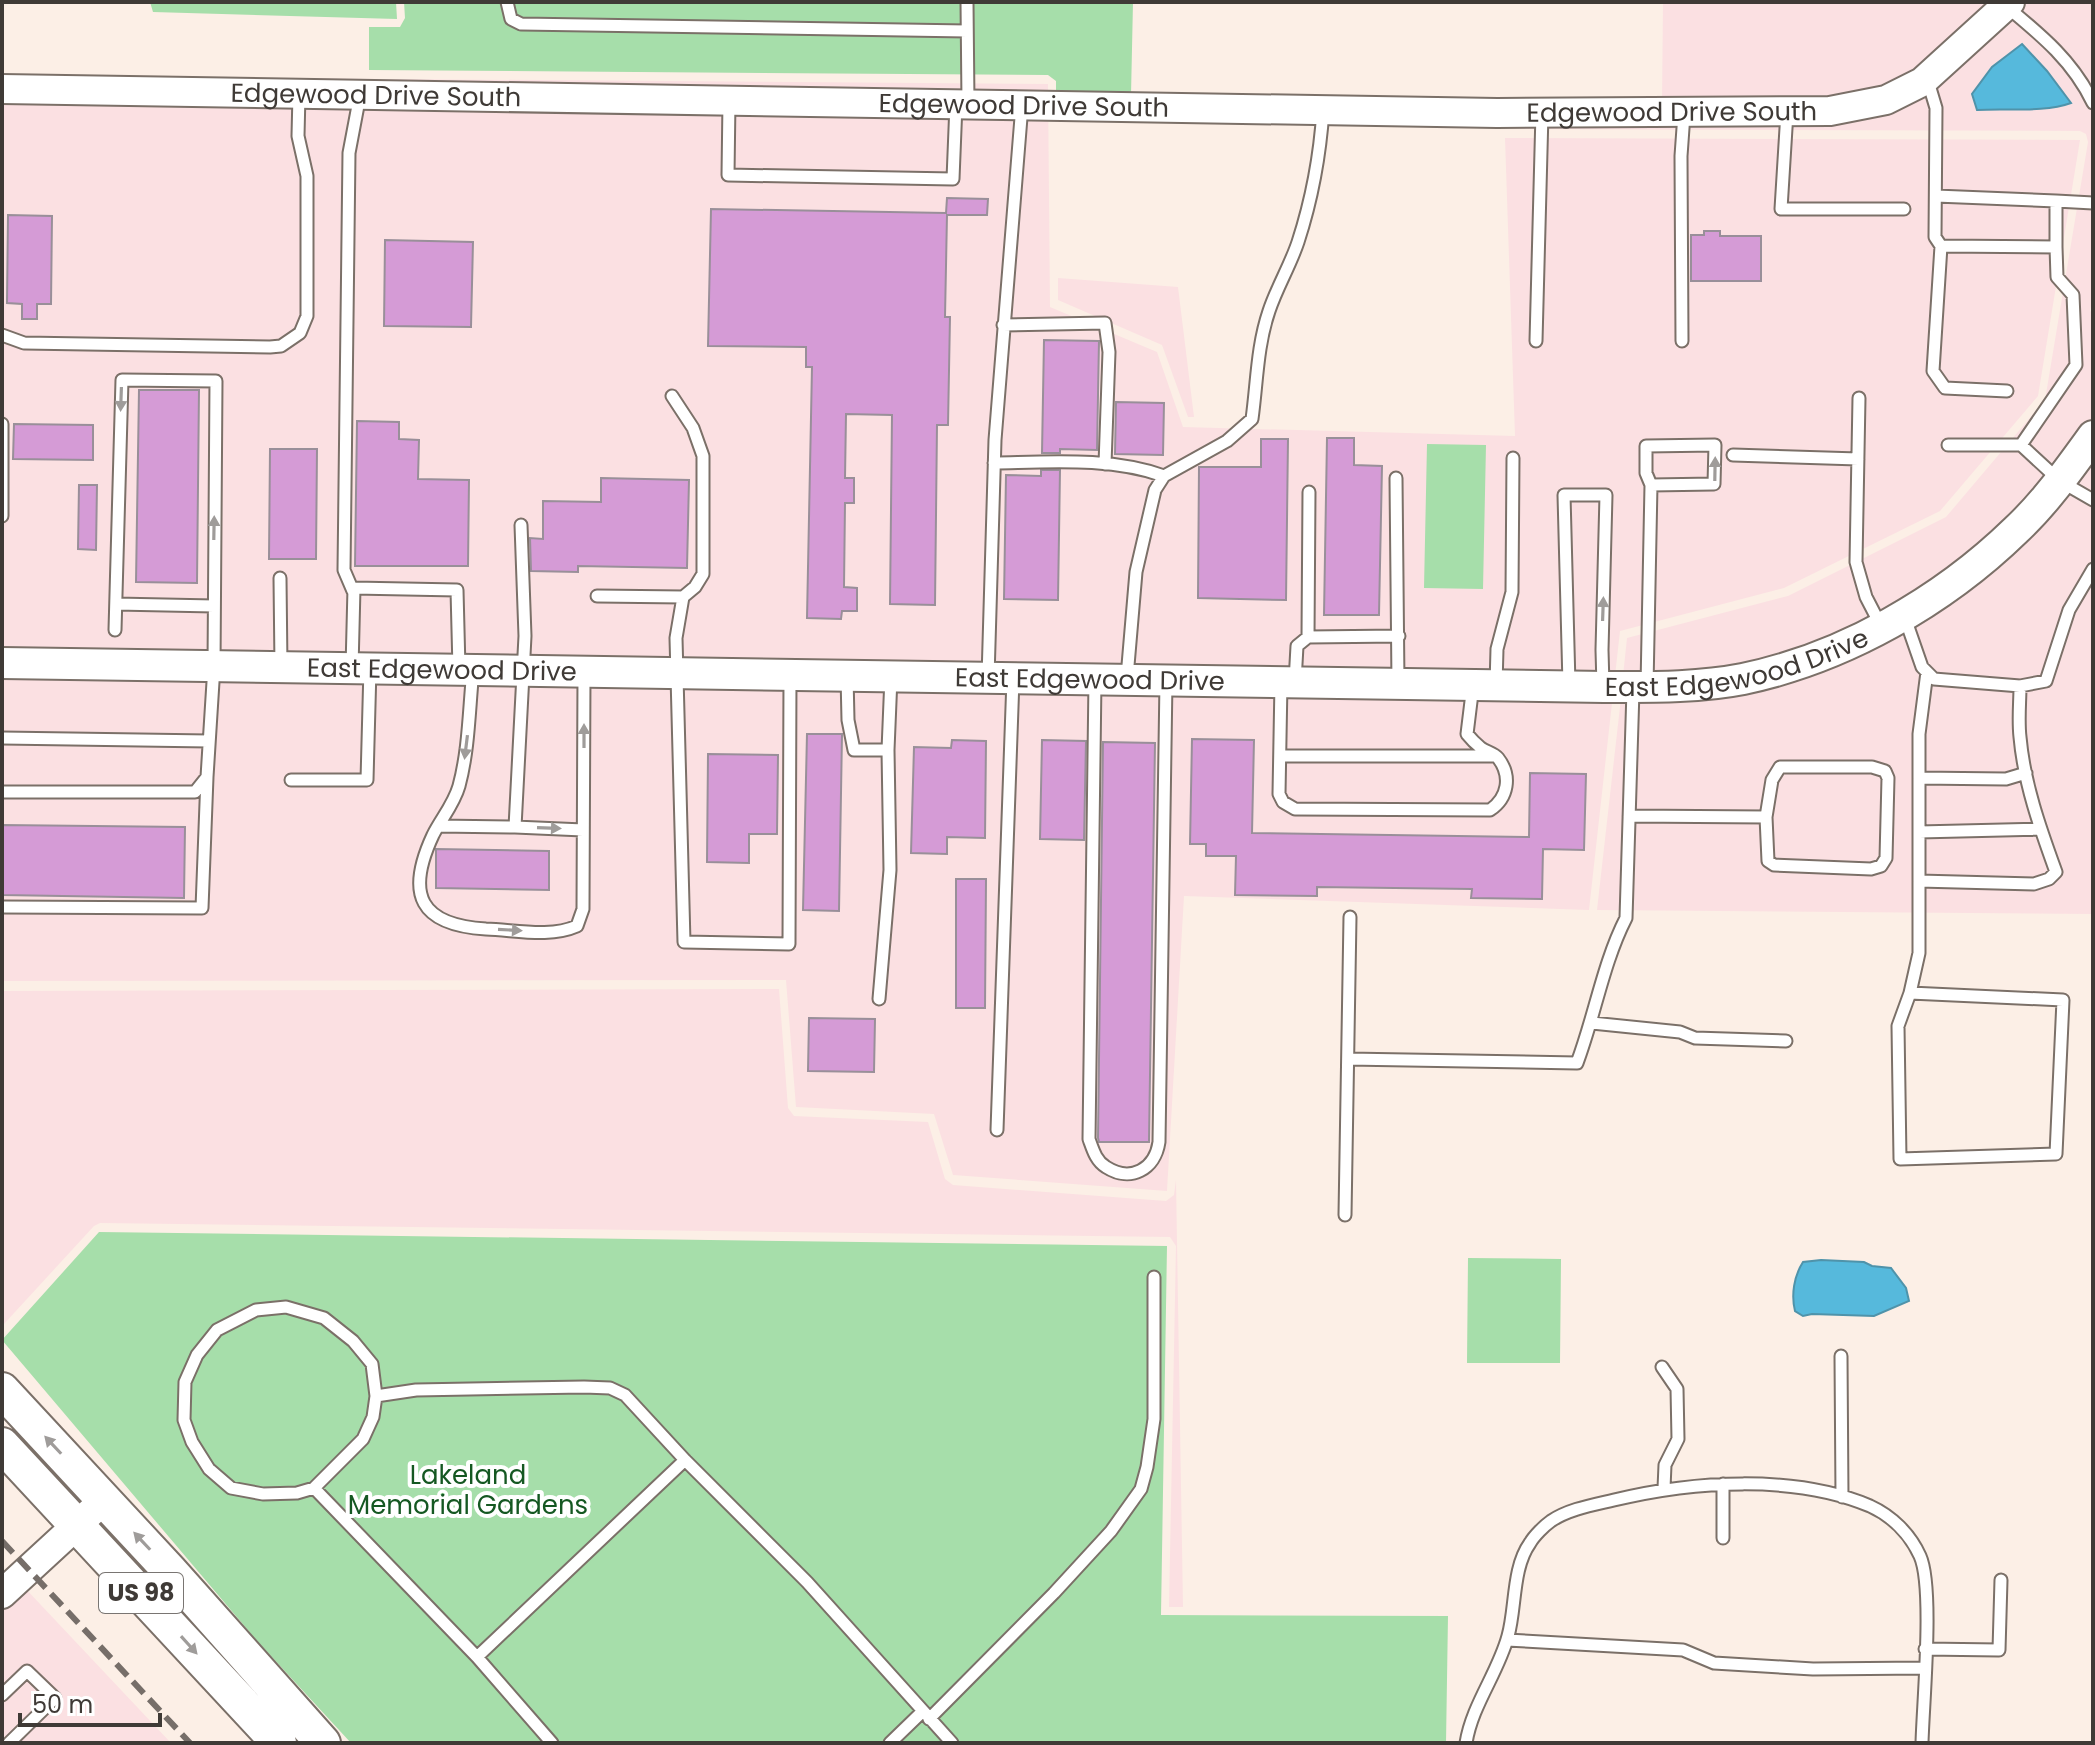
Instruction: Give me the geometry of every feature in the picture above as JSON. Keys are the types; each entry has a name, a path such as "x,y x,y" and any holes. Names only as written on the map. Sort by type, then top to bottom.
{"main road":[{"name":"East Edgewood Drive","path":"2,663 1628,687 1698,684 1743,678 1799,662 1851,642 1892,621 1968,572 2017,529 2060,481 2093,436"},
{"name":"US 98","path":"2,1390 323,1743"},
{"name":"US 98","path":"2,1445 279,1743"}],"street":[{"name":"Edgewood Drive South","path":"2,89 1542,113 1830,111 1886,100 1927,78 2006,3"},
{"path":"2,1594 104,1500"}],"lane":[{"path":"507,2 511,19 521,24 967,31"},
{"path":"729,100 728,175 953,179 962,104 967,2"},
{"path":"2006,3 2056,48 2081,78 2093,103"},
{"path":"1927,78 1936,108 1935,237 1941,246 1933,371 1945,388 2007,391"},
{"path":"2,335 24,343 270,347 281,346 300,333 307,316 308,190 298,136 299,94"},
{"path":"291,780 367,780 353,591 344,570 349,153 360,95"},
{"path":"997,1130 1000,678 994,463 1022,105"},
{"path":"1127,680 1136,572 1155,490 1164,476 1227,441 1252,419 1257,361 1269,311 1297,245 1307,211 1319,166 1324,110"},
{"path":"1787,112 1781,209 1904,209"},
{"path":"1536,341 1542,113"},
{"path":"1682,341 1681,156 1684,113"},
{"path":"1936,196 2093,203"},
{"path":"2021,445 2076,365 2073,295 2057,277 2056,201"},
{"path":"1941,246 2056,247"},
{"path":"1003,325 1105,323 1109,352 1105,464"},
{"path":"2,907 202,908 214,666 216,381 122,380 115,630"},
{"path":"597,596 683,597 695,587 703,574 703,456 693,428 672,396"},
{"path":"1859,398 1856,562 1866,597 1892,621 1922,667 1934,679 2020,686 2046,681 2069,610 2093,569"},
{"path":"2,424 2,516"},
{"path":"1348,1059 1577,1063 1592,1023 1611,946 1626,918 1628,687 1651,485 1646,473 1646,446 1715,445 1714,484 1651,485"},
{"path":"1948,445 2021,445 2060,481 2093,500"},
{"path":"1733,455 1858,459"},
{"path":"1399,636 1308,637 1297,646 1288,682 1281,756 1279,794 1283,802 1295,809 1470,811 1490,810 1500,804 1508,789 1504,769 1497,756 1481,748 1467,734 1497,649 1512,592 1513,458"},
{"path":"994,463 1105,464 1138,467 1164,476"},
{"path":"1396,478 1398,684"},
{"path":"1308,637 1309,492"},
{"path":"1569,686 1564,495 1606,495 1602,650 1628,687"},
{"path":"515,827 525,636 521,525"},
{"path":"280,578 281,667"},
{"path":"353,591 354,588 457,590 466,670 465,754 458,790 422,863 419,882 423,901 430,912 445,923 467,928 561,933 577,926 583,909 584,672"},
{"path":"683,597 676,638 676,673 684,942 789,944 790,674"},
{"path":"116,604 214,606"},
{"path":"1910,993 2063,1000 2056,1154 1900,1159 1898,1026 1910,993 1919,953 1919,734 1927,672"},
{"path":"847,675 848,720 854,750 888,750"},
{"path":"879,999 890,870 888,750 891,676"},
{"path":"1095,679 1089,1139 1094,1155 1106,1167 1125,1174 1142,1171 1151,1164 1157,1155 1159,1142 1166,681"},
{"path":"1919,881 2034,884 2049,879 2056,872 2040,829 2026,773 2019,735 2020,686"},
{"path":"2,738 209,741"},
{"path":"1281,756 1497,756"},
{"path":"1780,767 1872,767 1885,771 1888,778 1886,858 1881,866 1871,869 1774,865 1768,861 1766,817 1772,780 1780,767"},
{"path":"1919,778 2006,779 2026,773"},
{"path":"2,792 195,792 207,777"},
{"path":"1629,816 1766,817"},
{"path":"438,826 583,830"},
{"path":"1919,832 2040,829"},
{"path":"1345,1215 1350,917"},
{"path":"1592,1023 1680,1032 1695,1038 1786,1041"},
{"path":"890,1743 926,1715 1054,1593 1111,1531 1141,1489 1154,1419 1154,1277"},
{"path":"286,1307 324,1318 353,1341 372,1364 376,1396 373,1417 363,1439 314,1488 297,1493 263,1494 231,1488 209,1469 192,1442 184,1420 185,1382 197,1355 217,1330 256,1310 286,1307"},
{"path":"1841,1356 1842,1497"},
{"path":"1662,1367 1677,1389 1678,1439 1665,1465 1664,1488"},
{"path":"376,1396 416,1390 610,1388 625,1395 807,1582 952,1743"},
{"path":"477,1657 685,1460"},
{"path":"1723,1484 1723,1538"},
{"path":"1466,1743 1479,1703 1507,1640 1520,1566 1529,1543 1551,1521 1584,1507 1664,1488 1723,1484 1799,1489 1842,1497 1872,1507 1903,1528 1921,1559 1925,1585 1922,1743"},
{"path":"314,1488 477,1657 552,1743"},
{"path":"1925,1649 1999,1650 2001,1580"},
{"path":"1507,1640 1683,1650 1714,1663 1813,1669 1924,1668"},
{"path":"2,1695 27,1671 55,1698 9,1743"}],"shaded area":[{"path":"1663,2 1994,2 1917,73 1859,96 1662,103"},
{"path":"2024,2 2093,2 2093,297 2090,311 2093,313 2093,419 2053,474 1962,564 1847,632 1742,668 1623,676 1627,638 1788,596 1946,517 2045,400 2088,142 2086,134 2080,131 1520,129 1520,123 1830,122 1989,35"},
{"path":"2,76 1048,84 1050,307 1157,352 1183,427 1515,436 1505,138 2080,140 2038,396 1940,511 1784,588 1620,631 1589,910 1184,896 1167,1191 953,1175 934,1114 796,1107 786,980 2,981"},
{"path":"1058,278 1178,287 1194,417 1188,417 1162,345 1058,300"},
{"path":"2093,453 2093,914 1597,910 1621,698 1854,652"},
{"path":"779,989 788,1108 794,1116 928,1122 945,1179 953,1185 1166,1201 1174,1195 1176,1180 1183,1607 1169,1607 1176,1246 1170,1237 100,1223 4,1324 2,1321 2,991"},
{"path":"24,1587 171,1743 2,1743 2,1608"}],"green space":[{"path":"150,2 396,2 397,19 153,12"},
{"path":"404,2 1133,2 1131,95 1056,94 1056,81 1048,75 369,70 369,27 400,27 405,18"},
{"path":"1427,444 1486,445 1483,589 1424,588"},
{"name":"Lakeland Memorial Gardens","path":"99,1232 1167,1246 1161,1615 1448,1616 1446,1743 351,1743 258,1642 2,1340"},
{"path":"1468,1258 1561,1259 1560,1363 1467,1363"}],"water":[{"path":"2022,44 2071,103 2037,109 1977,110 1972,94 1992,67"},
{"path":"1803,1262 1864,1262 1891,1268 1906,1288 1909,1301 1874,1316 1803,1316 1795,1311 1795,1279"}],"building":[{"path":"947,198 988,199 987,215 947,215 945,317 950,317 948,425 937,425 935,605 890,604 892,415 846,414 845,478 854,478 854,503 845,503 844,587 857,588 857,611 842,611 841,619 807,618 812,367 806,367 806,347 708,346 711,209 946,213"},
{"path":"8,215 52,216 51,304 37,304 37,319 22,319 22,304 7,303"},
{"path":"1704,231 1720,231 1720,236 1761,236 1761,281 1691,281 1691,235 1704,235"},
{"path":"385,240 473,242 471,327 384,326"},
{"path":"1044,340 1099,341 1097,450 1060,449 1060,453 1042,453"},
{"path":"139,390 199,390 197,583 136,582"},
{"path":"1116,402 1164,403 1163,455 1115,454"},
{"path":"357,421 399,422 399,439 419,440 418,479 469,480 468,566 355,566"},
{"path":"14,424 93,425 93,460 13,459"},
{"path":"1327,438 1354,438 1354,465 1382,466 1379,615 1324,615"},
{"path":"1261,439 1288,439 1286,600 1198,598 1199,467 1261,467"},
{"path":"270,449 317,449 316,559 269,559"},
{"path":"1041,470 1060,470 1058,600 1004,599 1006,475 1041,476"},
{"path":"601,478 689,480 687,568 578,566 578,572 531,571 530,538 543,539 543,501 601,502"},
{"path":"79,485 97,485 96,550 78,549"},
{"path":"807,734 842,734 839,911 803,910"},
{"path":"1192,739 1254,740 1252,833 1529,837 1530,773 1586,774 1584,850 1543,849 1542,899 1471,898 1472,889 1317,887 1317,896 1235,895 1236,856 1206,856 1206,844 1190,844"},
{"path":"952,740 986,741 985,838 947,837 947,854 911,853 914,747 951,748"},
{"path":"1042,740 1086,741 1084,840 1040,839"},
{"path":"1103,742 1155,743 1149,1142 1099,1142 1098,1138"},
{"path":"708,754 778,755 777,834 749,834 749,863 707,862"},
{"path":"2,825 185,827 184,898 2,895"},
{"path":"436,849 549,851 549,890 436,888"},
{"path":"956,879 986,879 985,1008 956,1008"},
{"path":"809,1018 875,1019 874,1072 808,1071"}],"railway":[{"path":"2,1541 190,1743"}]}
